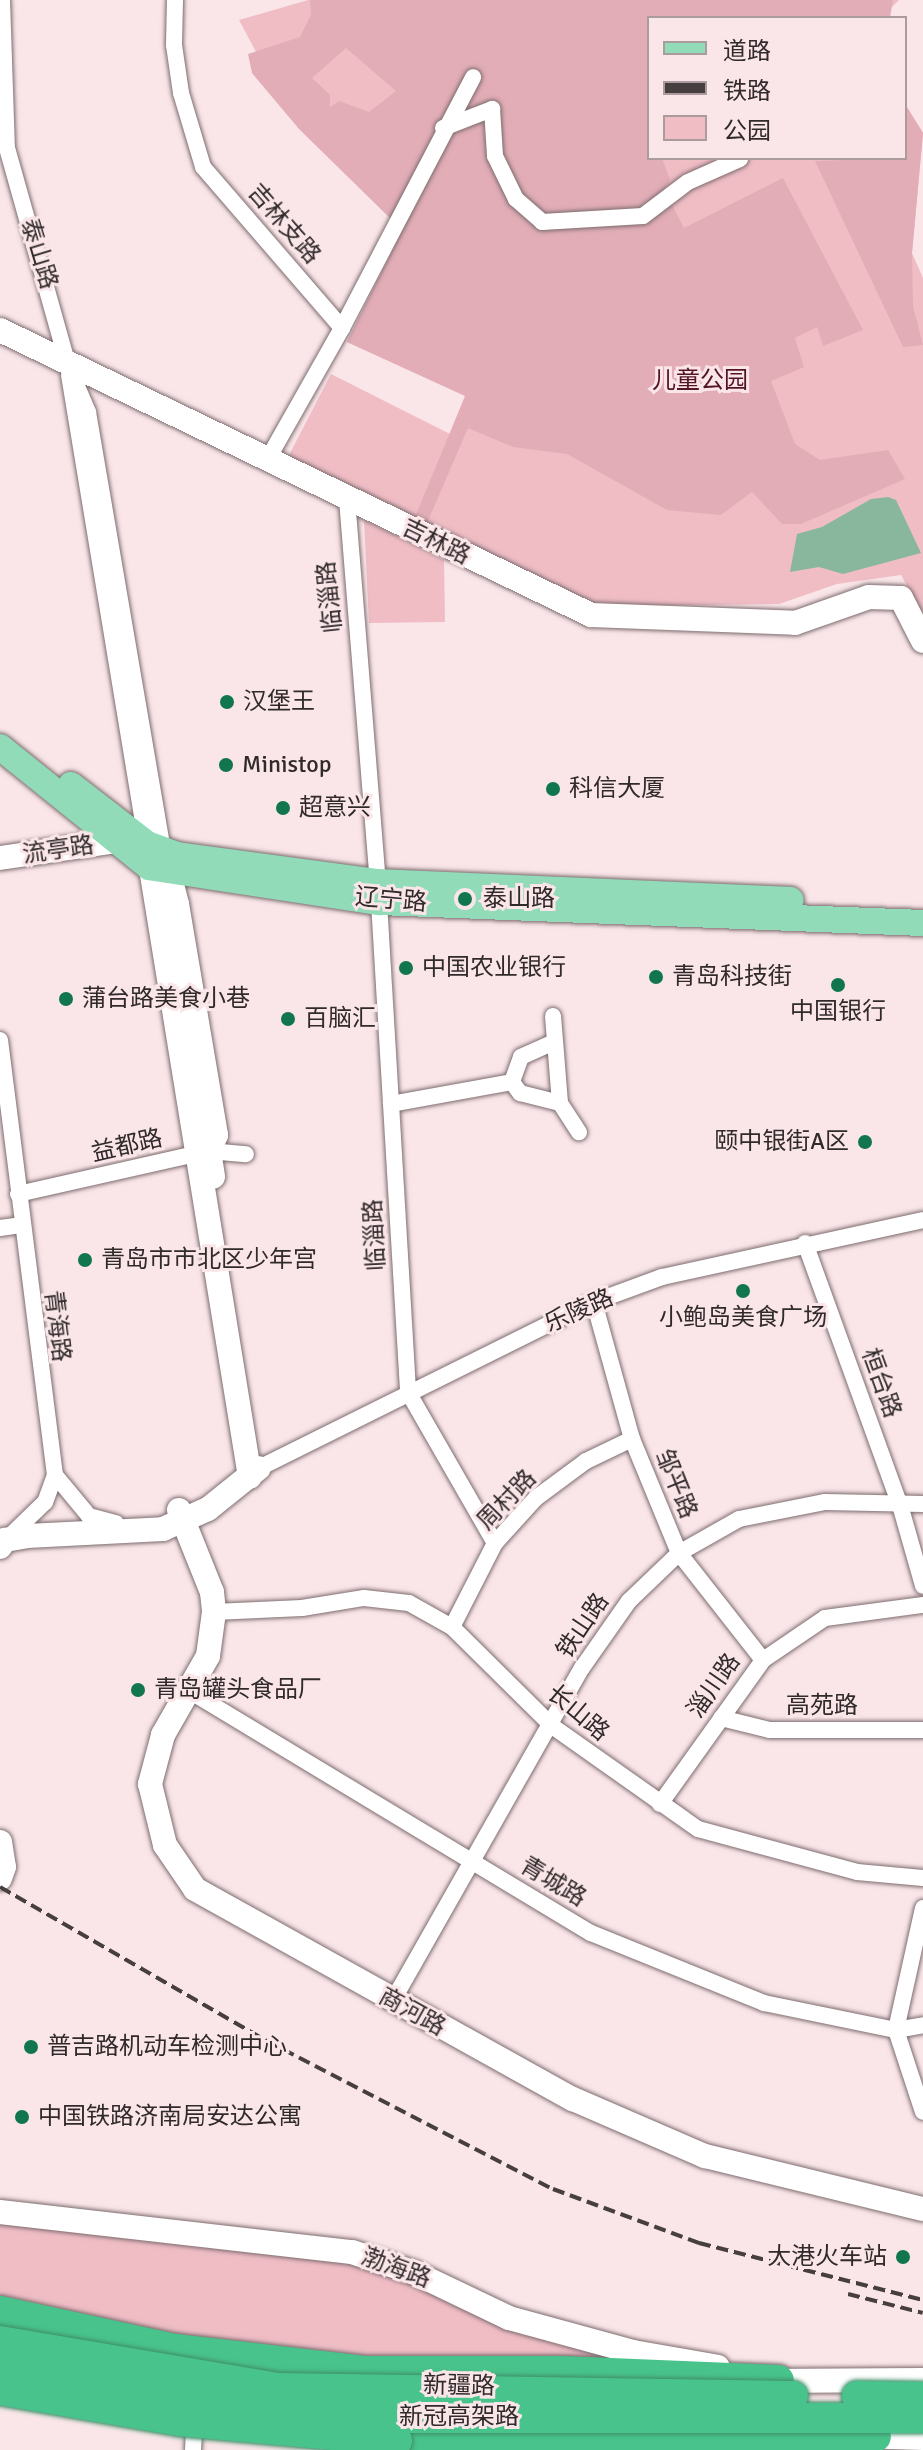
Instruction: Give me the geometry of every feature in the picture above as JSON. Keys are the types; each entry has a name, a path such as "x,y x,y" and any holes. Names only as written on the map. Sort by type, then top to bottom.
{"highway":[{"path":"0,2311 96,2333 251,2361 365,2371 562,2371 779,2380"},
{"name":"新冠高架路","path":"0,2341 278,2388 917,2385"},
{"name":"新冠高架路","path":"0,2364 215,2403 396,2418 916,2436"},
{"path":"0,2390 179,2421 397,2441 581,2445 875,2444"}],"main road":[{"name":"辽宁路","path":"0,728 157,858"},
{"name":"辽宁路","path":"0,747 116,841 157,858 379,892 923,923"},
{"name":"辽宁路","path":"379,892 923,905"}],"street":[{"name":"泰山路","path":"2,0 7,148 68,365 88,412 252,1471"},
{"name":"吉林支路","path":"175,0 174,45 181,93 203,167 342,328"},
{"path":"268,459 342,328 443,128 473,77"},
{"path":"443,128 492,109 495,156 516,199 542,222 565,224 643,216 688,182 738,160"},
{"name":"吉林路","path":"0,330 591,615 795,623 869,597 901,598 923,641"},
{"name":"临淄路","path":"347,499 379,892 408,1392 495,1543"},
{"name":"流亭路","path":"0,858 116,841"},
{"path":"553,1016 552,1043 560,1103 579,1132"},
{"name":"青海路","path":"0,1040 7,1172 18,1194 55,1475"},
{"path":"512,1082 521,1057 552,1043"},
{"path":"391,1104 512,1082"},
{"path":"512,1082 520,1093 560,1103"},
{"name":"益都路","path":"18,1194 202,1153 246,1154"},
{"name":"乐陵路","path":"1,1538 151,1530 252,1471 594,1302 662,1277 805,1243 923,1220"},
{"path":"0,1228 21,1225"},
{"name":"桓台路","path":"805,1243 900,1505 923,1586"},
{"name":"邹平路","path":"594,1302 632,1439 679,1553 763,1660"},
{"name":"周村路","path":"452,1627 495,1543 536,1498 586,1461 632,1439"},
{"name":"乐陵路","path":"1,1538 27,1522 116,1523 177,1517 208,1509 252,1471"},
{"path":"27,1522 45,1502 55,1475"},
{"path":"55,1475 89,1516 116,1523"},
{"name":"铁山路","path":"392,2002 552,1726 582,1668 629,1601 679,1553 739,1519 825,1502 923,1504"},
{"path":"196,1551 199,1519 208,1509"},
{"path":"177,1517 214,1612"},
{"name":"商河路","path":"177,1517 196,1551 212,1592 214,1612 208,1656 191,1692 163,1735 150,1784 165,1845 195,1889 392,2002 573,2099 705,2156 923,2209"},
{"name":"长山路","path":"214,1612 364,1598 409,1603 452,1627 552,1726 698,1829 774,1854 857,1872 923,1878"},
{"name":"淄川路","path":"660,1804 763,1660 825,1618 923,1605"},
{"name":"青城路","path":"191,1692 591,1933 764,2003 896,2030 923,2025"},
{"name":"高苑路","path":"721,1718 770,1730 923,1730"},
{"path":"0,1842 4,1867 0,1878"},
{"path":"923,1908 896,2030 923,2112"},
{"name":"渤海路","path":"0,2212 352,2252 415,2273 509,2318 633,2352 779,2380"},
{"name":"新疆路","path":"0,2328 78,2347 269,2379 646,2389 779,2380 868,2380 917,2385"},
{"path":"868,2380 875,2444"},
{"name":"新疆路","path":"0,2381 195,2413 399,2430 720,2429 875,2444 916,2436"},
{"path":"916,2436 917,2385"},
{"path":"193,2450 195,2413"}],"green space":[{"name":"儿童公园","path":"308,0 899,0 890,9 647,16 647,160 907,160 907,107 923,133 912,253 923,278 923,615 901,575 837,584 779,604 593,606 288,457 331,374 450,434 466,396 347,342 407,221 281,99 239,20"},
{"name":"儿童公园","path":"310,0 893,0 890,16 647,16 647,160 663,160 670,180 664,189 684,228 783,178 863,330 823,346 817,327 795,338 804,367 771,381 795,444 820,460 888,450 905,479 801,524 782,524 752,492 721,515 667,510 567,454 513,447 468,428 427,523 415,517 465,396 347,342 391,253 396,224 299,129 252,73 248,54 300,37 311,15","holes":["346,48 396,91 369,112 339,101 330,107 330,95 312,78"]},
{"path":"907,107 923,133 912,253 913,306 923,345 903,347 815,161 907,160"},
{"path":"364,520 444,560 445,622 369,623"},
{"path":"0,2216 332,2254 645,2360 267,2355 0,2303"}],"shaded area":[{"path":"888,497 896,500 921,553 843,574 819,567 790,572 797,534 822,527 871,499"}],"railway":[{"path":"0,1887 267,2041 553,2189 699,2243 923,2300"},
{"path":"848,2294 923,2313"}],"place":[{"name":"汉堡王","path":"227,702"},
{"name":"Ministop","path":"226,765"},
{"name":"科信大厦","path":"553,789"},
{"name":"超意兴","path":"283,808"},
{"name":"泰山路","path":"465,899"},
{"name":"中国农业银行","path":"406,968"},
{"name":"青岛科技街","path":"656,977"},
{"name":"中国银行","path":"838,985"},
{"name":"蒲台路美食小巷","path":"66,999"},
{"name":"百脑汇","path":"288,1019"},
{"name":"颐中银街A区","path":"865,1142"},
{"name":"青岛市市北区少年宫","path":"85,1260"},
{"name":"小鲍岛美食广场","path":"743,1291"},
{"name":"青岛罐头食品厂","path":"138,1690"},
{"name":"普吉路机动车检测中心","path":"31,2047"},
{"name":"中国铁路济南局安达公寓","path":"22,2117"},
{"name":"大港火车站","path":"903,2257"}]}
